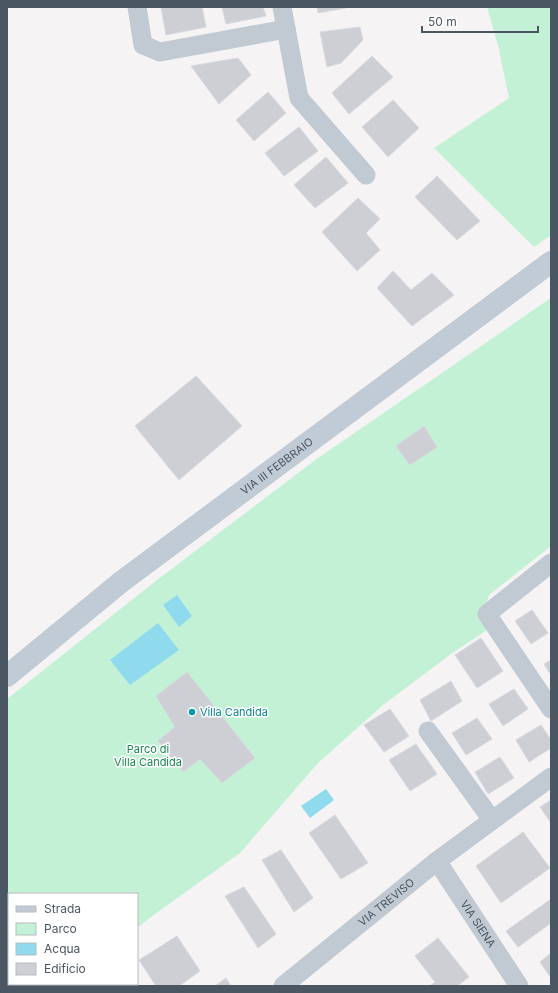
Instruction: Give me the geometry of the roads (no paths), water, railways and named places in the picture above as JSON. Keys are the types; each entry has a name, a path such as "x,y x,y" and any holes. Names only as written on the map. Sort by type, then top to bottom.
{"main road":[{"name":"VIA III FEBBRAIO","path":"7,676 121,582 551,262"}],"street":[{"path":"137,7 143,46 160,52 286,30"},
{"path":"282,7 299,98 366,175"},
{"path":"551,563 487,614 551,709"},
{"path":"428,731 492,820"},
{"name":"VIA TREVISO","path":"283,986 437,861 551,777"},
{"name":"VIA SIENA","path":"437,861 519,986"}],"water":[{"path":"177,595 192,616 179,627 163,605"},
{"path":"158,623 179,650 130,685 110,660"},
{"path":"326,789 334,800 310,818 301,806"}],"place":[{"name":"Villa Candida","path":"192,712"}],"park label":[{"name":"Parco di Villa Candida","path":"148,755"}]}
